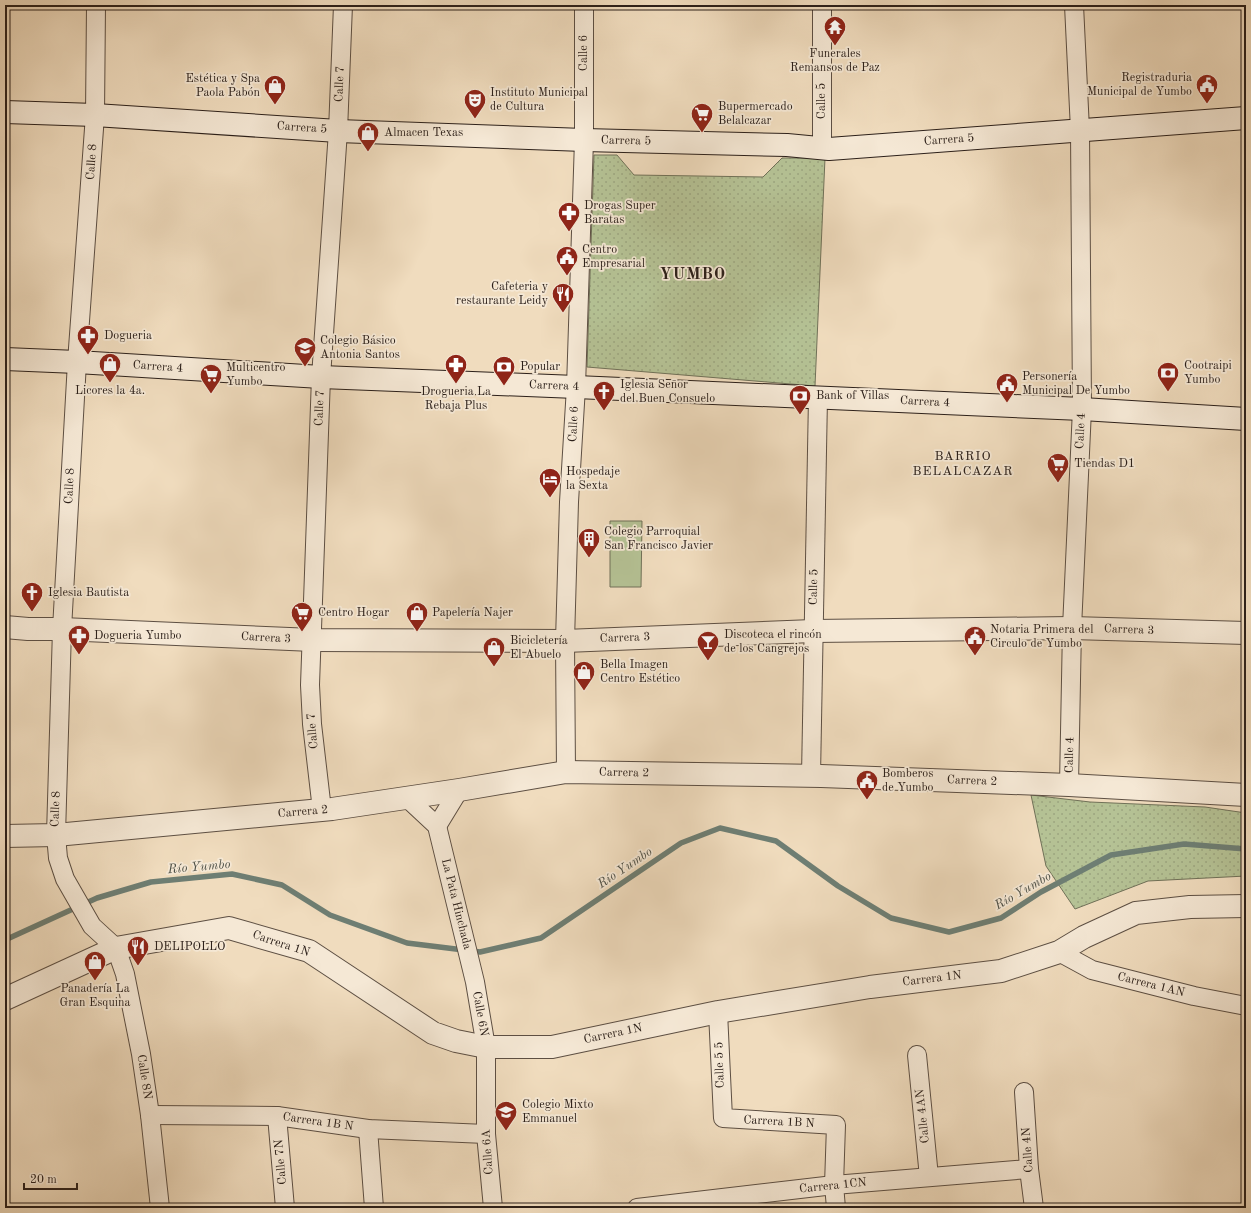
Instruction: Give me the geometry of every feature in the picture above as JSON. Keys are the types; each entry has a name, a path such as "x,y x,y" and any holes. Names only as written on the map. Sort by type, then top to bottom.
{"street":[{"name":"Calle 8","path":"96,5 95,115 77,362 62,629 56,835 58,858 64,879 92,926 116,948"},
{"name":"Calle 7","path":"322,810 312,724 310,685 313,640 321,377 338,131 343,5"},
{"name":"Calle 6","path":"566,772 565,641 569,502 576,387 584,140 584,5"},
{"name":"Calle 5","path":"822,5 822,149"},
{"name":"Calle 4","path":"1069,785 1072,628 1082,409 1080,130 1074,5"},
{"name":"Carrera 5","path":"5,112 95,115 338,131 584,140 787,145 822,149 1246,118"},
{"name":"Carrera 4","path":"5,359 321,377 1082,409 1246,419"},
{"name":"Calle 5","path":"811,776 818,398"},
{"name":"Carrera 3","path":"5,627 313,640 565,641 813,631 1072,628 1246,633"},
{"name":"Carrera 2","path":"5,836 56,835 322,810 459,790 566,772 811,776 1069,785 1246,795"},
{"path":"407,798 437,826 459,790"},
{"name":"La Pata Hinchada","path":"437,826 475,982"},
{"name":"Carrera 1N","path":"5,999 116,948 229,928 309,952 433,1033 456,1041 486,1047 552,1047 718,1012 870,987 1002,971 1059,952 1136,913 1190,907 1246,906"},
{"name":"Calle 8N","path":"116,948 125,974 141,1054 150,1115 160,1208"},
{"name":"Carrera 1AN","path":"1059,952 1092,970 1194,996 1246,1006"},
{"name":"Calle 6N","path":"475,982 486,1047"},
{"name":"Calle 5 5","path":"718,1012 722,1118"},
{"name":"Calle 6A","path":"486,1047 486,1134 493,1208"},
{"name":"Calle 4AN","path":"917,1055 929,1177"},
{"name":"Calle 4N","path":"1024,1092 1029,1169 1034,1208"},
{"name":"Carrera 1B N","path":"150,1115 277,1116 368,1128 486,1134"},
{"name":"Calle 7N","path":"277,1116 285,1208"},
{"name":"Carrera 1B N","path":"722,1118 836,1125 834,1185"},
{"path":"368,1128 374,1208"},
{"name":"Carrera 1CN","path":"637,1208 834,1185 1029,1169"},
{"path":"834,1185 836,1208"}],"green space":[{"path":"594,155 617,155 634,175 763,177 782,158 825,158 815,386 587,367"},
{"path":"610,521 642,521 641,587 610,587"},
{"path":"1031,795 1090,802 1205,807 1246,813 1246,876 1148,881 1075,909 1046,866"}],"waterway":[{"name":"Río Yumbo","path":"5,940 97,898 151,882 232,874 282,885 330,915 407,943 480,952 541,938 681,843 720,828 776,841 838,886 891,918 949,932 1001,918 1041,892 1111,855 1184,844 1246,849"}],"place":[{"name":"Funerales Remansos de Paz","path":"835,46"},
{"name":"Registraduria Municipal de Yumbo","path":"1207,104"},
{"name":"Estética y Spa Paola Pabón","path":"275,106"},
{"name":"Instituto Municipal de Cultura","path":"475,120"},
{"name":"Bupermercado Belalcazar","path":"702,134"},
{"name":"Almacen Texas","path":"368,152"},
{"name":"Drogas Super Baratas","path":"569,232"},
{"name":"Centro Empresarial","path":"567,276"},
{"name":"Cafeteria y restaurante Leidy","path":"563,314"},
{"name":"Dogueria","path":"88,356"},
{"name":"Colegio Básico Antonia Santos","path":"305,368"},
{"name":"Licores la 4a.","path":"110,384"},
{"name":"Drogueria La Rebaja Plus","path":"456,384"},
{"name":"Popular","path":"504,386"},
{"name":"Cootraipi Yumbo","path":"1168,392"},
{"name":"Multicentro Yumbo","path":"211,394"},
{"name":"Personería Municipal De Yumbo","path":"1007,404"},
{"name":"Iglesia Señor del Buen Consuelo","path":"604,412"},
{"name":"Bank of Villas","path":"800,416"},
{"name":"Tiendas D1","path":"1058,484"},
{"name":"Hospedaje la Sexta","path":"550,498"},
{"name":"Colegio Parroquial San Francisco Javier","path":"589,558"},
{"name":"Iglesia Bautista","path":"32,612"},
{"name":"Centro Hogar","path":"302,632"},
{"name":"Papelería Najer","path":"417,632"},
{"name":"Dogueria Yumbo","path":"79,656"},
{"name":"Notaria Primera del Circulo de Yumbo","path":"975,656"},
{"name":"Discoteca el rincón de los Cangrejos","path":"708,662"},
{"name":"Bicicletería El Abuelo","path":"494,668"},
{"name":"Bella Imagen Centro Estético","path":"584,692"},
{"name":"Bomberos de Yumbo","path":"867,800"},
{"name":"DELIPOLLO","path":"138,966"},
{"name":"Panadería La Gran Esquina","path":"95,982"},
{"name":"Colegio Mixto Emmanuel","path":"506,1132"}],"district":[{"name":"YUMBO","path":"693,275"},
{"name":"BARRIO BELALCAZAR","path":"963,464"}]}
